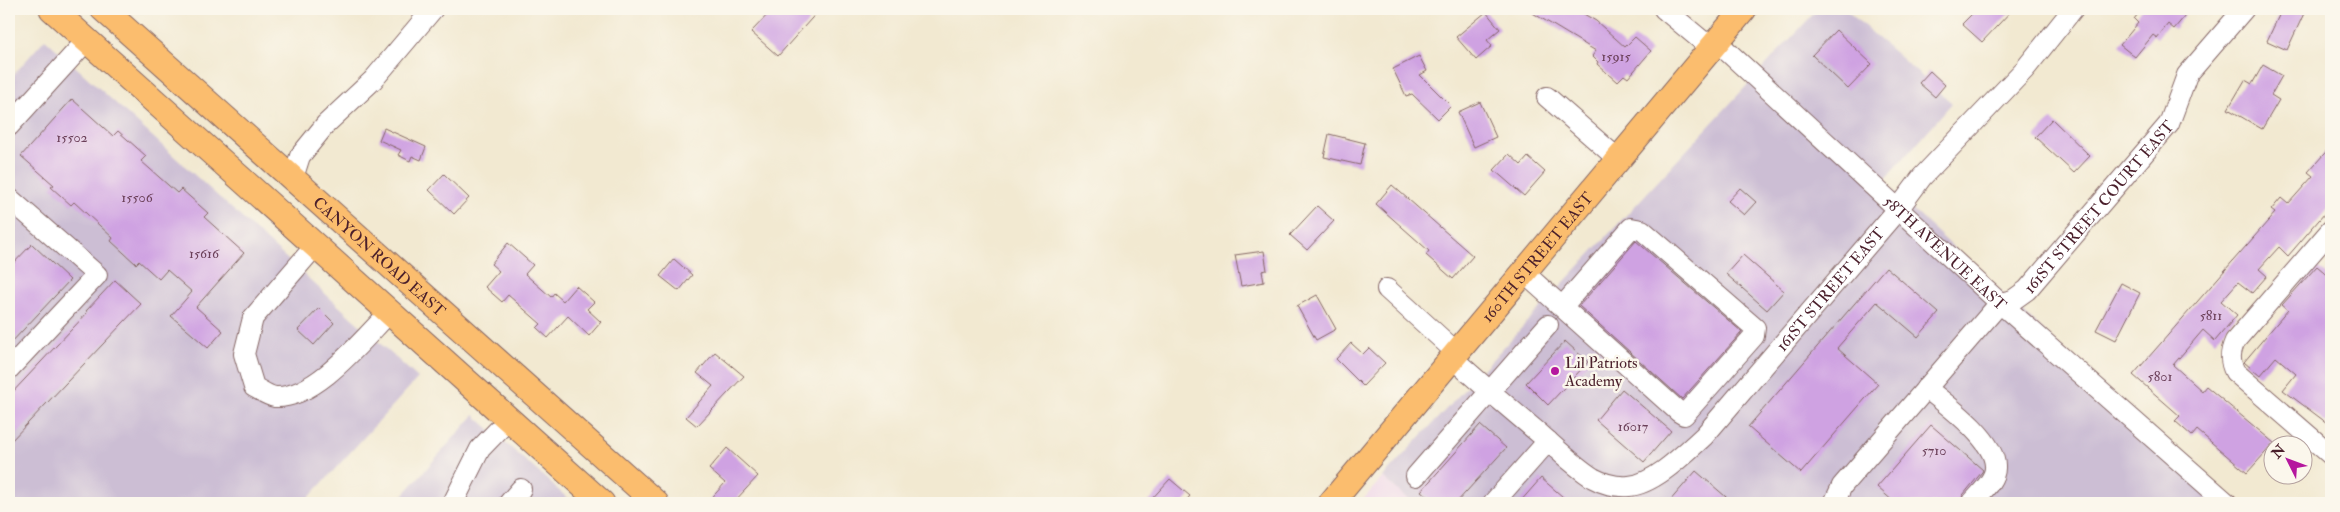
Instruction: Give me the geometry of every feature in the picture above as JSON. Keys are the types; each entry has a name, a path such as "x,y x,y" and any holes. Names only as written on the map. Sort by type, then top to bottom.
{"main road":[{"path":"52,9 602,503"},
{"name":"160TH STREET EAST","path":"1330,503 1744,9"},
{"name":"CANYON ROAD EAST","path":"115,12 293,178 656,503"}],"street":[{"path":"293,178 300,156 316,137 373,80 433,9"},
{"name":"58TH AVENUE EAST","path":"1664,9 1700,39 1705,42 1716,41 2000,302 2227,503"},
{"name":"161ST STREET EAST","path":"1548,441 1593,478 1609,485 1632,486 1673,464 1704,436 1899,208 1922,177 2025,69 2073,9"},
{"name":"161ST STREET COURT EAST","path":"1834,503 1842,486 2000,302 2013,300 2026,290 2169,124 2187,75 2244,9"},
{"path":"9,126 87,40"},
{"path":"1547,97 1618,159"},
{"path":"9,198 97,275 9,369"},
{"path":"1523,272 1562,307 1684,415 1687,414 1754,336 1755,328 1642,230 1636,228 1631,228 1562,307"},
{"path":"2330,235 2236,340 2231,350 2230,364 2235,372 2331,455"},
{"path":"316,245 253,318 244,354 254,387 273,397 295,394 327,375 390,312"},
{"path":"1387,290 1490,392 1548,441 1493,503"},
{"path":"1416,476 1548,325"},
{"path":"1926,388 1957,413 1992,451 1996,468 1993,478 1972,503"},
{"path":"453,503 480,449 509,420"}],"shaded area":[{"path":"1818,9 1845,9 1952,103 1883,182 2095,379 2234,503 1412,503 1383,477"},
{"path":"45,39 418,378 304,503 9,503 9,80"},
{"path":"474,415 573,503 396,503"},
{"path":"1383,477 1412,503 1360,503"}],"building":[{"path":"773,9 820,9 778,56 751,32"},
{"path":"1526,9 1575,9 1596,21 1625,47 1635,37 1651,51 1628,78 1624,75 1617,82 1597,64 1598,62 1592,56 1596,51"},
{"path":"1977,9 2013,9 1982,42 1962,24"},
{"path":"2142,9 2181,9 2179,11 2185,16 2174,29 2168,24 2157,38 2153,35 2135,57 2120,45 2138,23 2134,19"},
{"path":"2282,9 2306,9 2287,50 2267,41"},
{"path":"1486,12 1500,29 1487,40 1492,46 1476,60 1456,37"},
{"path":"1836,30 1872,64 1848,89 1812,55"},
{"path":"1419,56 1427,71 1420,75 1451,106 1438,119 1412,94 1406,96 1393,69"},
{"path":"2263,65 2282,76 2271,95 2279,100 2262,129 2228,109 2245,80 2252,84"},
{"path":"1930,71 1945,85 1935,97 1919,83"},
{"path":"72,99 113,136 118,131 146,156 141,161 177,193 181,189 208,213 204,217 244,253 196,307 223,331 208,348 171,316 192,292 167,270 159,279 139,261 136,264 111,241 113,238 74,202 71,205 51,187 54,185 21,156"},
{"path":"1480,102 1496,137 1474,147 1458,112"},
{"path":"2052,119 2090,156 2074,173 2035,137"},
{"path":"384,128 426,147 421,160 412,156 410,161 398,155 401,150 379,140"},
{"path":"1329,134 1365,143 1360,165 1324,157"},
{"path":"2331,146 2331,206 2288,256 2279,247 2259,269 2267,276 2252,293 2238,282 2221,301 2237,315 2215,341 2203,330 2173,365 2202,391 2206,386 2263,434 2262,456 2247,473 2197,430 2192,436 2175,421 2180,416 2133,375 2275,213 2271,210 2281,198 2288,204 2313,176 2308,172"},
{"path":"1509,154 1521,165 1528,157 1545,172 1524,196 1494,170"},
{"path":"444,174 469,198 454,214 429,190"},
{"path":"1392,185 1473,256 1453,279 1426,255 1429,251 1376,204"},
{"path":"1740,188 1756,202 1744,215 1728,201"},
{"path":"1317,206 1334,221 1307,250 1290,235"},
{"path":"1636,241 1742,332 1682,399 1579,306"},
{"path":"508,243 533,265 525,274 551,297 554,293 563,301 576,286 594,302 587,309 601,322 589,336 568,316 548,338 537,328 541,324 508,295 502,302 485,287 499,271 491,264"},
{"path":"32,244 70,280 9,345 9,268"},
{"path":"1264,251 1267,270 1262,271 1264,282 1241,286 1235,255"},
{"path":"1743,255 1784,291 1767,310 1726,274"},
{"path":"674,259 692,275 679,291 660,276"},
{"path":"2317,266 2331,278 2331,426 2283,390 2296,374 2276,357 2260,376 2244,362 2288,310 2282,305"},
{"path":"1886,267 1939,313 1918,337 1877,302 1837,348 1878,384 1801,473 1748,427"},
{"path":"115,280 141,304 9,443 9,396 88,312 86,311"},
{"path":"2121,283 2140,293 2116,340 2096,330"},
{"path":"1317,295 1336,329 1316,340 1297,306"},
{"path":"319,308 334,323 314,345 298,330"},
{"path":"1565,341 1588,362 1548,405 1526,383"},
{"path":"1351,343 1363,354 1369,348 1385,363 1363,386 1336,359"},
{"path":"715,352 744,376 697,426 686,417 713,386 697,373"},
{"path":"1622,389 1671,431 1644,462 1596,420"},
{"path":"1480,425 1506,448 1456,503 1436,503 1421,491"},
{"path":"1931,425 1983,470 1963,495 1960,503 1895,503 1877,487"},
{"path":"727,448 758,476 733,503 707,503 725,483 709,469"},
{"path":"1696,471 1733,503 1668,503"},
{"path":"1541,478 1570,503 1519,503"},
{"path":"1170,479 1190,496 1184,503 1148,503"}],"place":[{"name":"Lil Patriots Academy","path":"1555,371"}]}
